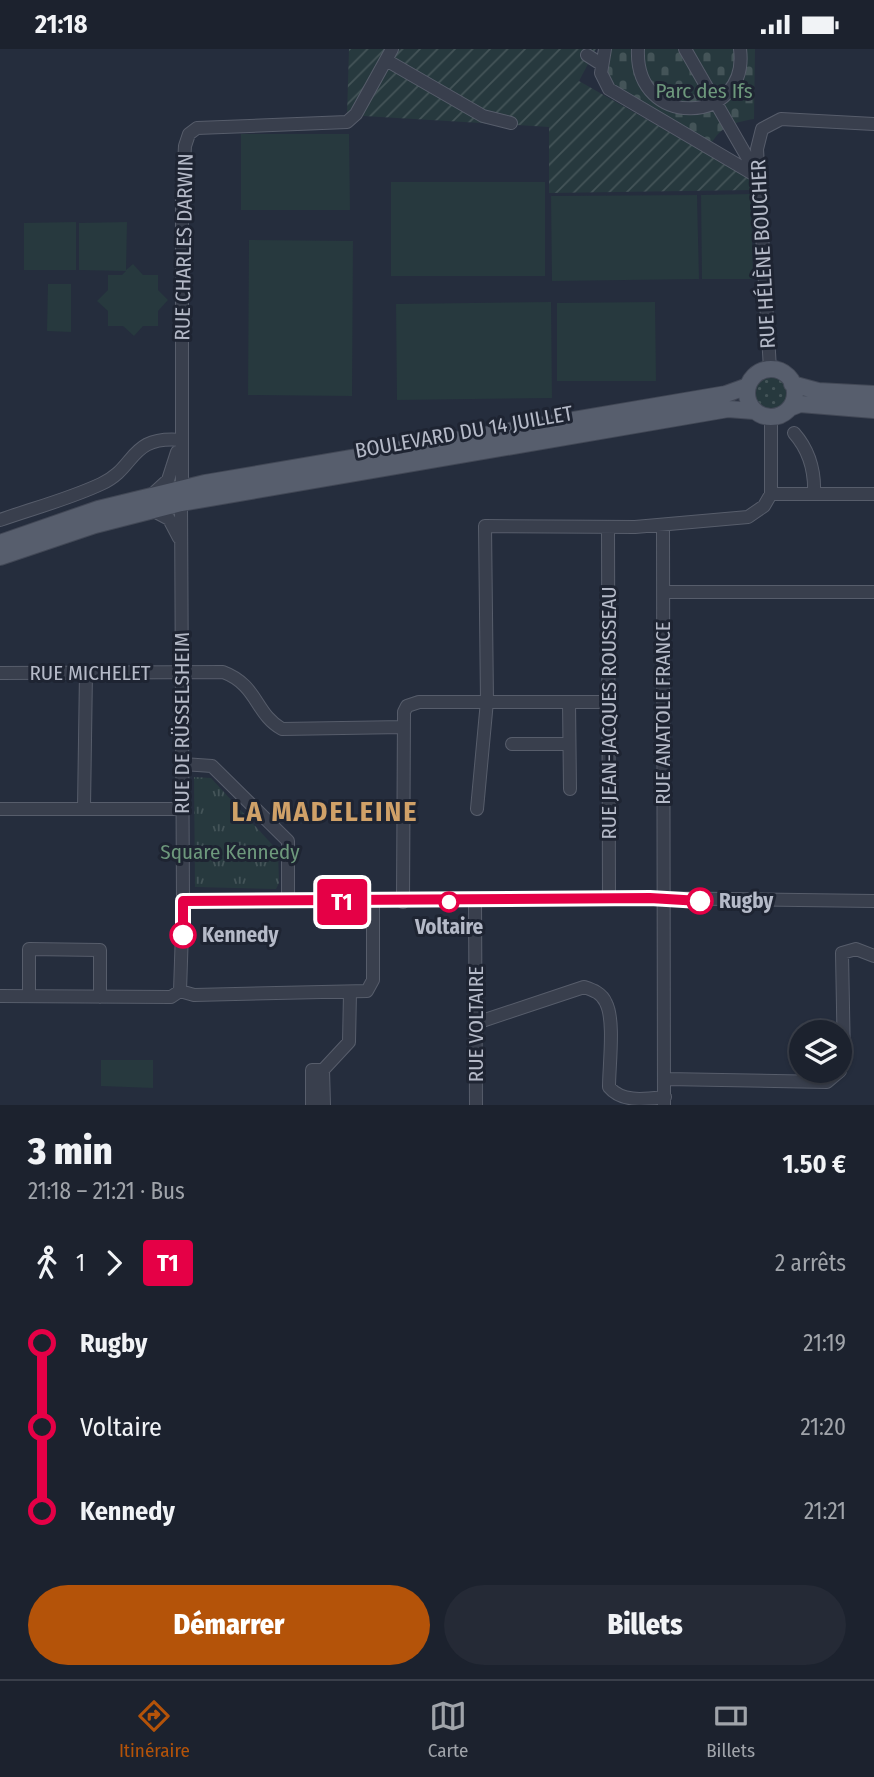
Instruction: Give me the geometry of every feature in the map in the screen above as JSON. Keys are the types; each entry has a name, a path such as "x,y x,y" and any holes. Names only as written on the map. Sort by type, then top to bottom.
{"main road":[{"path":"770,369 781,370 792,384 818,391 874,394"},
{"name":"BOULEVARD DU 14 JUILLET","path":"186,497 726,394 748,386 757,373 770,369"},
{"path":"790,408 792,384"},
{"path":"748,386 747,394 754,411"},
{"path":"771,417 800,404 874,410"},
{"name":"BOULEVARD DU 14 JUILLET","path":"0,543 98,509 152,503 728,409 754,411 771,417"},
{"name":"BOULEVARD DU 14 JUILLET","path":"0,557 152,503"}],"street":[{"path":"605,49 601,64 604,82 616,95 759,177"},
{"path":"638,49 639,72 644,82 660,100 681,108 704,107 715,102 734,83 740,71 740,49"},
{"path":"685,49 759,177"},
{"path":"389,54 483,116 511,123"},
{"name":"RUE CHARLES DARWIN","path":"181,443 183,200 185,146 189,134 197,128 347,122 356,114 389,54"},
{"path":"587,55 601,64"},
{"name":"RUE HÉLÈNE BOUCHER","path":"770,369 757,149 762,129 781,119 874,124"},
{"path":"477,809 487,701 485,526 663,526 748,517 764,506 771,494 771,417"},
{"path":"794,433 806,446 815,481 814,494"},
{"path":"0,520 105,483 147,443 165,438 181,443 165,485 152,503 169,519 177,534"},
{"name":"RUE DE RÜSSELSHEIM","path":"180,991 183,764 177,534 186,497 181,443"},
{"path":"771,494 874,494"},
{"name":"RUE ANATOLE FRANCE","path":"663,526 665,1101"},
{"name":"RUE JEAN-JACQUES ROUSSEAU","path":"608,527 609,899"},
{"path":"664,592 874,592"},
{"path":"84,808 86,672"},
{"name":"RUE MICHELET","path":"0,673 223,672 234,676 251,691 269,722 282,729 404,727"},
{"path":"403,902 404,712 413,702 610,702"},
{"path":"569,702 570,789"},
{"path":"512,744 569,744"},
{"path":"183,764 212,766 282,833 289,849 288,901"},
{"path":"0,809 182,809"},
{"name":"RUE VOLTAIRE","path":"475,900 476,1105"},
{"path":"183,901 874,901"},
{"path":"0,996 171,997 180,991 194,995 367,991 373,980 373,902"},
{"path":"29,996 29,949 100,950 100,997"},
{"path":"843,1020 842,953 856,949 874,956"},
{"path":"476,1023 584,987 597,992 606,1002 609,1015 609,1087 623,1098 665,1101"},
{"path":"324,1105 323,1070 349,1042 351,993"},
{"path":"312,1105 312,1070 323,1070"},
{"path":"666,1079 789,1081"}],"green space":[{"path":"349,49 596,49 579,81 753,180 754,190 549,193 549,127 347,115"},
{"name":"Parc des Ifs","path":"610,49 755,49 754,119 729,126 719,133 711,144 615,87 604,74"},
{"path":"241,134 349,134 350,210 241,210"},
{"path":"391,182 545,182 545,276 391,276"},
{"path":"751,194 753,279 702,279 701,195"},
{"path":"697,195 699,279 552,281 551,196"},
{"path":"76,222 76,270 24,270 24,223"},
{"path":"127,222 126,270 133,264 143,275 158,275 158,290 168,300 158,311 158,326 143,326 134,336 123,326 108,326 108,311 97,301 108,290 108,275 122,275 126,271 79,270 79,223"},
{"path":"249,240 353,241 352,396 248,395"},
{"path":"48,284 71,284 71,332 47,331"},
{"path":"551,302 552,398 397,400 396,304"},
{"path":"655,302 656,381 557,381 557,303"},
{"path":"769,376 782,381 787,394 782,407 769,412 756,407 751,394 756,381"},
{"name":"Square Kennedy","path":"194,777 211,778 278,851 279,883 276,889 195,887"},
{"path":"101,1060 153,1060 153,1088 101,1086"}],"bus line":[{"name":"T1","path":"183,935 183,901 449,902 489,899 650,898 663,901 700,901"}],"place":[{"name":"Rugby","path":"700,901"},
{"name":"Voltaire","path":"449,902"},
{"name":"Kennedy","path":"183,935"}],"district":[{"name":"LA MADELEINE","path":"325,811"}]}
